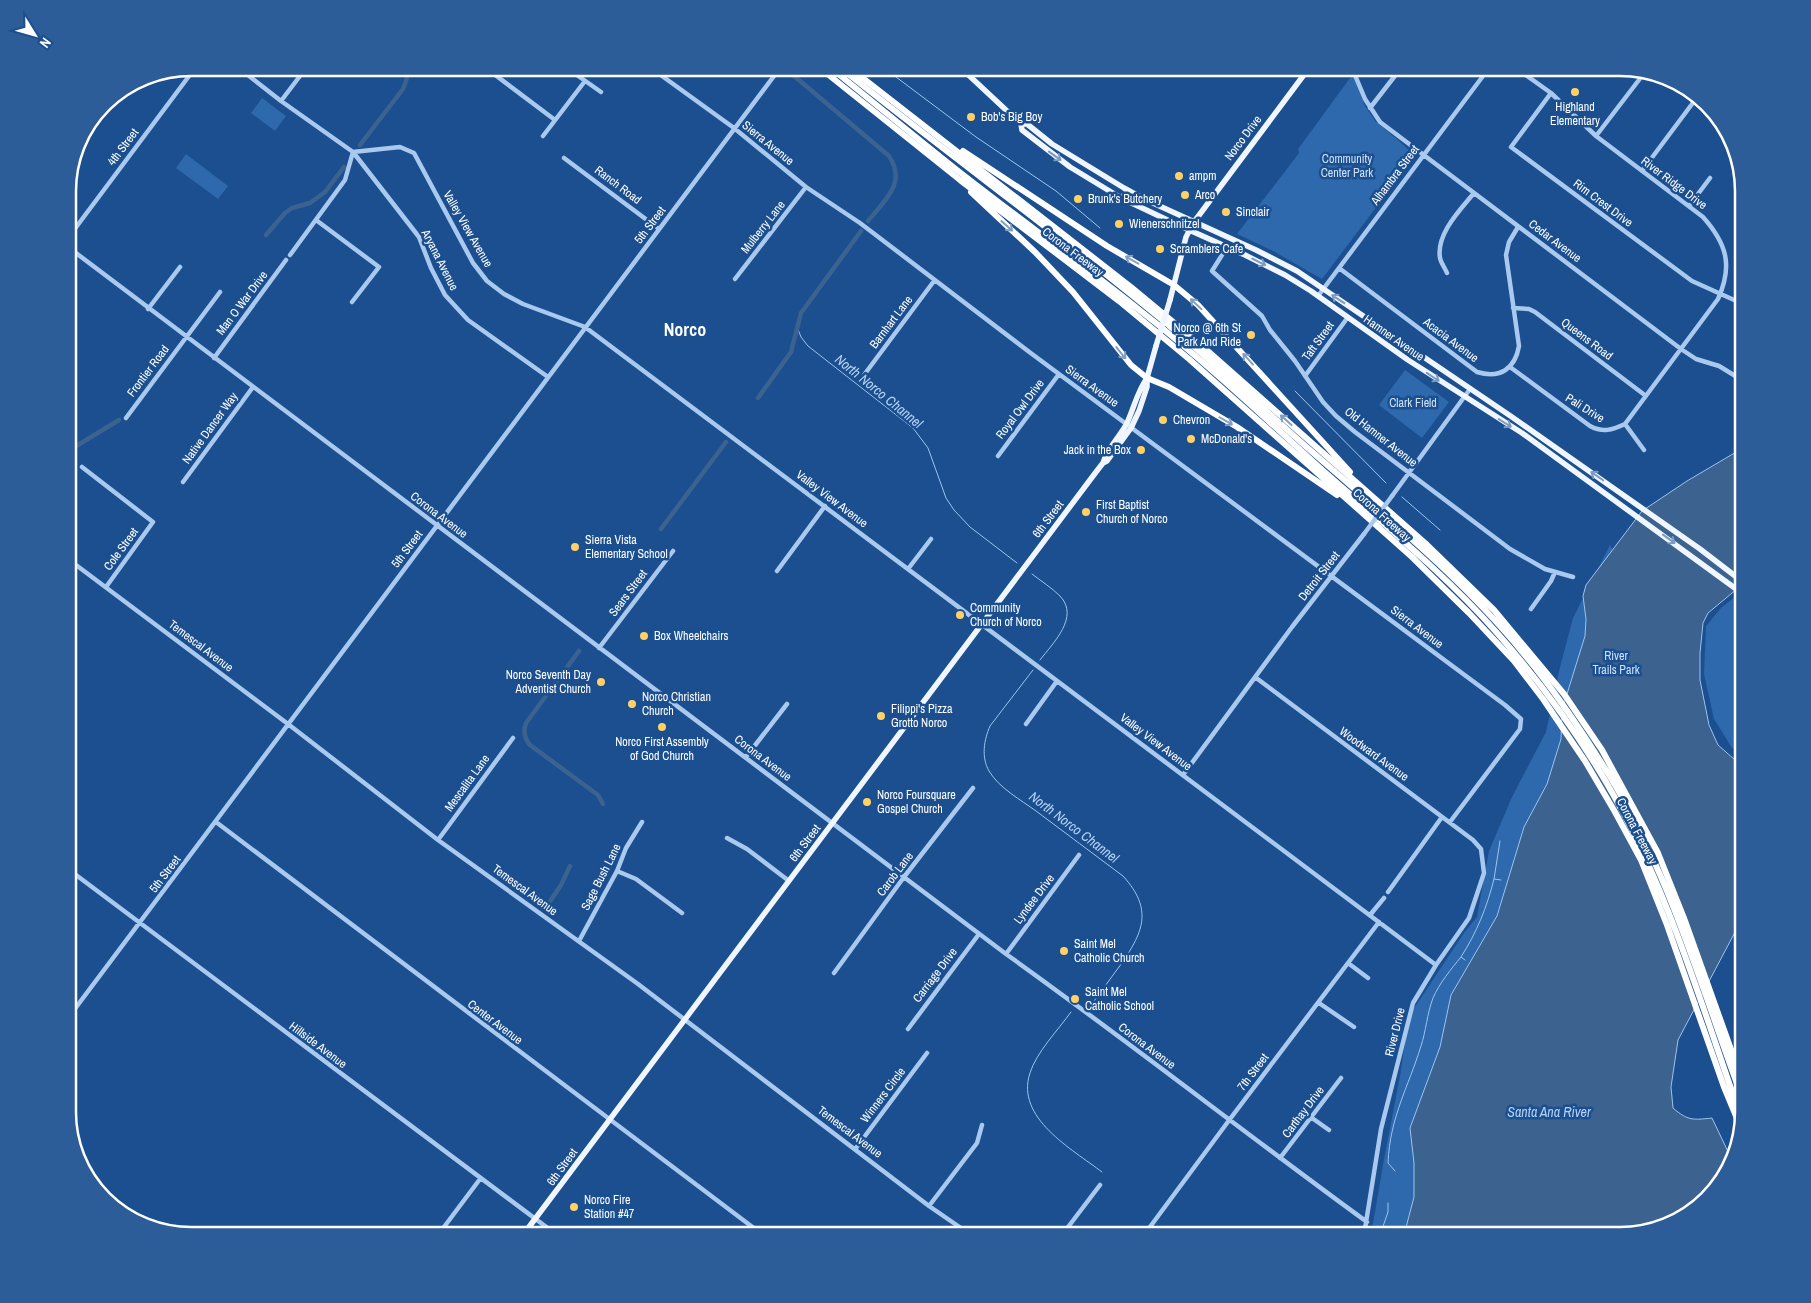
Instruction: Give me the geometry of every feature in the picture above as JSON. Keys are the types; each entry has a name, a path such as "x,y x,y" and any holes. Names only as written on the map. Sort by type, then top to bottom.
{"highway":[{"name":"Corona Freeway","path":"830,76 960,180 1119,301 1189,359 1412,557 1547,694 1641,860 1667,925 1735,1113"},
{"path":"841,76 956,170 1144,313 1249,403 1457,591 1497,632 1533,675 1571,728 1607,784 1645,856 1676,928 1735,1100"},
{"path":"850,76 1097,267 1186,340 1461,585 1523,653 1547,694 1572,717 1611,778 1647,843 1713,1004 1735,1072"},
{"name":"Corona Freeway","path":"860,76 1138,293 1216,358 1375,499 1485,600 1556,682 1602,750 1658,852 1735,1060"},
{"path":"914,118 1107,246 1174,285 1198,305 1375,499"},
{"path":"960,180 977,199 1035,252 1074,292 1131,365 1147,378 1169,387 1237,427 1362,513"}],"main road":[{"name":"Hamner Avenue","path":"970,76 1021,124 1022,130 1048,151 1089,179 1121,198 1285,275 1408,360 1522,433 1735,587"},
{"name":"Norco Drive","path":"1194,222 1303,76"},
{"name":"Hamner Avenue","path":"1021,124 1027,124 1060,149 1142,198 1290,267 1636,504 1735,576"},
{"path":"1121,198 1125,194 1138,200 1142,198"},
{"name":"6th Street","path":"530,1227 1103,463 1107,462 1129,426 1139,389 1147,378 1190,230 1194,222"}],"street":[{"name":"4th Street","path":"76,227 189,76"},
{"path":"249,76 281,101 354,152"},
{"path":"281,101 300,76"},
{"path":"496,76 554,120"},
{"path":"578,76 601,92"},
{"name":"Sierra Avenue","path":"662,76 734,128 806,186 860,223 934,281 1505,705 1521,719 1520,728 1450,822"},
{"name":"5th Street","path":"76,1007 773,76"},
{"name":"Cedar Avenue","path":"1356,76 1370,108 1380,122 1681,349 1696,359 1719,366 1735,376"},
{"path":"1370,108 1395,76"},
{"name":"Alhambra Street","path":"1318,296 1483,76"},
{"name":"River Ridge Drive","path":"1527,76 1551,93 1596,136 1703,217 1715,230 1724,246 1725,282 1718,300 1681,349"},
{"path":"1596,136 1640,78"},
{"path":"543,136 585,81"},
{"name":"Rim Crest Drive","path":"1551,93 1511,147 1692,281 1735,300"},
{"path":"1642,170 1693,103"},
{"name":"Valley View Avenue","path":"354,152 400,147 414,153 473,263 487,282 523,304 585,327 1436,965"},
{"name":"Man O War Drive","path":"214,358 345,180 354,152"},
{"name":"Aryana Avenue","path":"354,152 420,237 431,268 445,295 468,320 548,376"},
{"name":"Ranch Road","path":"564,158 659,229"},
{"path":"1689,206 1710,178"},
{"name":"Mulberry Lane","path":"735,279 806,186"},
{"path":"1447,273 1440,259 1441,246 1445,234 1451,222 1474,193"},
{"path":"316,220 379,267 352,302"},
{"path":"1510,367 1517,357 1519,346 1506,256 1509,242 1518,226"},
{"name":"Old Hamner Avenue","path":"1226,247 1212,271 1262,316 1270,330 1323,402 1336,416 1510,549 1528,560 1555,572 1573,577"},
{"name":"Corona Avenue","path":"76,253 979,934 1367,1222"},
{"path":"148,308 180,267"},
{"name":"Acacia Avenue","path":"1339,268 1477,372 1487,375 1498,374 1510,367"},
{"name":"Barnhart Lane","path":"864,375 934,281"},
{"name":"Frontier Road","path":"126,418 220,292"},
{"name":"Queens Road","path":"1513,308 1528,309 1535,312 1646,396"},
{"name":"Taft Street","path":"1305,376 1348,317"},
{"path":"1644,450 1625,424 1681,349"},
{"name":"Pali Drive","path":"1510,367 1595,429 1602,431 1613,430 1625,424"},
{"name":"Royal Owl Drive","path":"998,456 1059,374"},
{"name":"Native Dancer Way","path":"183,482 253,387"},
{"name":"Detroit Street","path":"1183,775 1470,389"},
{"name":"Cole Street","path":"82,467 153,522 106,587"},
{"path":"777,571 825,506"},
{"path":"908,569 931,539"},
{"name":"Sears Street","path":"599,648 673,552"},
{"name":"Temescal Avenue","path":"76,564 438,840 579,941 958,1227"},
{"path":"1531,609 1551,581 1555,572"},
{"name":"Woodward Avenue","path":"1255,677 1450,822 1473,840 1480,849"},
{"path":"1026,724 1057,681"},
{"path":"746,757 787,704"},
{"name":"Mescalita Lane","path":"438,840 513,738"},
{"name":"Carob Lane","path":"834,973 904,877 973,788"},
{"path":"1388,892 1442,817"},
{"name":"Center Avenue","path":"216,822 751,1227"},
{"name":"Sage Bush Lane","path":"579,941 618,871 626,848 642,822"},
{"path":"728,838 748,850 789,881"},
{"name":"River Drive","path":"1366,1227 1381,1129 1413,1003 1436,965 1469,918 1484,873 1480,849"},
{"name":"Lyndee Drive","path":"1006,954 1079,855"},
{"path":"618,871 636,879 682,913"},
{"name":"Hillside Avenue","path":"76,875 545,1227"},
{"path":"1370,915 1384,898"},
{"name":"7th Street","path":"1151,1227 1380,922"},
{"name":"Carriage Drive","path":"908,1029 979,934"},
{"path":"1348,963 1368,978"},
{"path":"1319,1003 1354,1027"},
{"name":"Winners Circle","path":"856,1148 927,1053"},
{"name":"Carthay Drive","path":"1280,1158 1341,1078"},
{"path":"1312,1118 1329,1130"},
{"path":"929,1206 977,1143 982,1125"},
{"path":"445,1227 480,1179"},
{"path":"1069,1227 1100,1185"}],"green space":[{"name":"Community Center Park","path":"1352,76 1354,76 1365,106 1376,122 1415,156 1322,279 1273,251 1237,234 1299,153 1298,149"},
{"path":"262,98 286,116 275,131 251,113"},
{"path":"186,154 228,186 218,199 176,168"},
{"name":"Clark Field","path":"1405,370 1449,402 1422,438 1379,405"},
{"name":"River Trails Park","path":"1610,545 1673,657 1414,1227 1372,1227 1409,1016 1464,933 1477,917 1489,851 1512,797 1546,732 1573,618"},
{"path":"1735,597 1735,750 1714,719 1704,674 1706,626 1721,608"}],"water":[{"name":"Santa Ana River","path":"1735,453 1735,591 1708,613 1703,623 1700,680 1709,725 1718,745 1735,760 1735,932 1678,1040 1671,1087 1673,1108 1691,1119 1712,1118 1728,1151 1711,1182 1696,1198 1671,1215 1649,1223 1620,1227 1406,1227 1414,1197 1414,1163 1410,1128 1440,1047 1451,995 1497,916 1524,827 1547,784 1561,739 1562,710 1585,636 1586,619 1583,596 1586,585 1642,511 1687,481"}],"waterway":[{"path":"360,145 403,89 407,76"},
{"path":"794,76 889,156 894,166 895,183 892,191 868,221"},
{"path":"895,76 976,137 1056,191 1100,228"},
{"path":"266,235 285,213 292,208 310,203 325,192 344,167"},
{"path":"758,398 791,352 801,313 861,231"},
{"name":"North Norco Channel","path":"797,327 801,337 808,346 913,428 928,448 946,498 954,510 970,527 1017,563"},
{"path":"1295,391 1386,483"},
{"path":"76,446 119,420"},
{"path":"661,529 726,442"},
{"path":"1402,497 1440,530"},
{"name":"North Norco Channel","path":"1032,574 1060,596 1067,612 1062,630 1040,660"},
{"path":"579,651 526,723 525,735 530,745 598,795 603,804"},
{"name":"North Norco Channel","path":"1033,670 990,726 984,749 986,766 993,777 1004,788 1123,876 1133,888 1142,911 1142,922 1134,943 1091,1005"},
{"path":"1500,841 1494,879 1501,880"},
{"path":"545,909 561,885 570,866"},
{"path":"1461,957 1481,919 1494,879"},
{"path":"1395,1171 1388,1163 1392,1131 1421,1046 1431,1004 1449,972 1461,957 1465,960"},
{"name":"North Norco Channel","path":"1071,1012 1033,1065 1028,1089 1031,1104 1038,1118 1049,1131 1102,1172"},
{"path":"1383,1227 1388,1212 1388,1203"}],"place":[{"name":"Highland Elementary","path":"1575,92"},
{"name":"Bob's Big Boy","path":"971,117"},
{"name":"ampm","path":"1179,176"},
{"name":"Arco","path":"1185,195"},
{"name":"Brunk's Butchery","path":"1078,199"},
{"name":"Sinclair","path":"1226,212"},
{"name":"Wienerschnitzel","path":"1119,224"},
{"name":"Scramblers Cafe","path":"1160,249"},
{"name":"Norco @ 6th St Park And Ride","path":"1251,335"},
{"name":"Chevron","path":"1163,420"},
{"name":"McDonald's","path":"1191,439"},
{"name":"Jack in the Box","path":"1141,450"},
{"name":"First Baptist Church of Norco","path":"1086,512"},
{"name":"Sierra Vista Elementary School","path":"575,547"},
{"name":"Community Church of Norco","path":"960,615"},
{"name":"Box Wheelchairs","path":"644,636"},
{"name":"Norco Seventh Day Adventist Church","path":"601,682"},
{"name":"Norco Christian Church","path":"632,704"},
{"name":"Filippi's Pizza Grotto Norco","path":"881,716"},
{"name":"Norco First Assembly of God Church","path":"662,727"},
{"name":"Norco Foursquare Gospel Church","path":"867,802"},
{"name":"Saint Mel Catholic Church","path":"1064,951"},
{"name":"Saint Mel Catholic School","path":"1075,999"},
{"name":"Norco Fire Station #47","path":"574,1207"}],"district":[{"name":"Norco","path":"685,329"}]}
